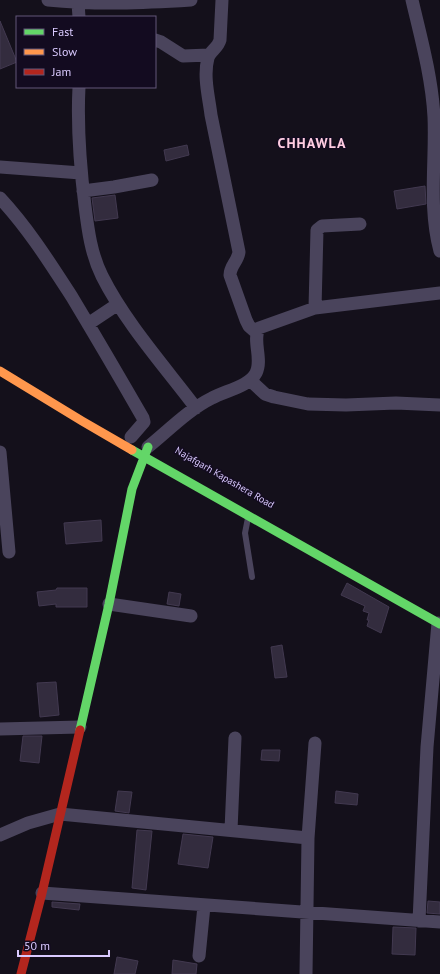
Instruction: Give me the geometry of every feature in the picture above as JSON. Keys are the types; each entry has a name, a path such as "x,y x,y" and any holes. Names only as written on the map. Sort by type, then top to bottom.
{"main road":[{"path":"0,361 76,407"},
{"path":"0,371 82,421 140,444 249,516 439,624"},
{"path":"21,974 42,893 109,604 140,444"}],"street":[{"path":"48,0 78,3 127,3 192,0"},
{"path":"222,0 220,40 209,56 206,72 211,115 238,252 238,256 232,265 230,275 246,320 249,326 257,333"},
{"path":"412,0 432,94 434,133 434,220 440,251"},
{"path":"78,3 79,16"},
{"path":"156,40 183,56 209,56"},
{"path":"79,88 78,108 81,173 89,236 94,256 102,276 118,304 142,338 196,408"},
{"path":"0,167 81,173"},
{"path":"83,191 152,180"},
{"path":"0,198 39,247 88,324 143,418 144,422 142,426 140,444"},
{"path":"315,308 317,230 322,226 360,224"},
{"path":"140,444 211,398 251,381 259,366 257,333 259,328 315,308 440,293"},
{"path":"88,324 118,304"},
{"path":"251,381 265,394 308,404 346,405 396,402 440,405"},
{"path":"0,452 9,552"},
{"path":"109,604 191,616"},
{"path":"419,921 427,747 439,624"},
{"path":"0,729 80,727"},
{"path":"231,830 235,738"},
{"path":"306,974 308,838 315,744"},
{"path":"0,835 28,823 60,814 308,838"},
{"path":"42,893 440,922"},
{"path":"198,956 204,906"}],"lane":[{"path":"249,516 245,533 252,578"}],"building":[{"path":"0,21 16,62 0,69"},
{"path":"187,145 189,155 166,161 164,150"},
{"path":"425,186 426,204 397,209 394,191"},
{"path":"115,195 118,218 95,221 92,198"},
{"path":"101,520 102,541 66,544 64,523"},
{"path":"347,583 389,607 381,633 367,626 369,613 363,611 365,606 341,595"},
{"path":"57,588 87,588 87,607 56,607 56,604 39,606 37,592 56,590"},
{"path":"169,592 181,594 179,606 167,604"},
{"path":"282,645 287,677 275,678 271,647"},
{"path":"56,682 59,715 40,717 37,683"},
{"path":"23,736 42,736 39,763 20,761"},
{"path":"262,750 280,750 279,761 261,760"},
{"path":"118,791 132,792 129,813 115,811"},
{"path":"336,791 358,794 357,805 335,803"},
{"path":"137,830 152,831 146,890 132,888"},
{"path":"183,834 213,837 208,868 178,864"},
{"path":"428,901 440,902 440,914 427,913"},
{"path":"52,902 80,904 79,910 52,907"},
{"path":"393,927 416,928 415,955 392,954"},
{"path":"117,957 138,961 135,974 114,974"},
{"path":"173,960 197,964 196,974 172,974"}],"traffic: fast":[{"path":"80,730 109,604 132,489 148,447"},
{"path":"132,450 440,624"}],"traffic: slow":[{"path":"0,371 132,450"}],"traffic: jam":[{"path":"21,974 42,893 80,730"}],"district":[{"name":"CHHAWLA","path":"312,143"}]}
